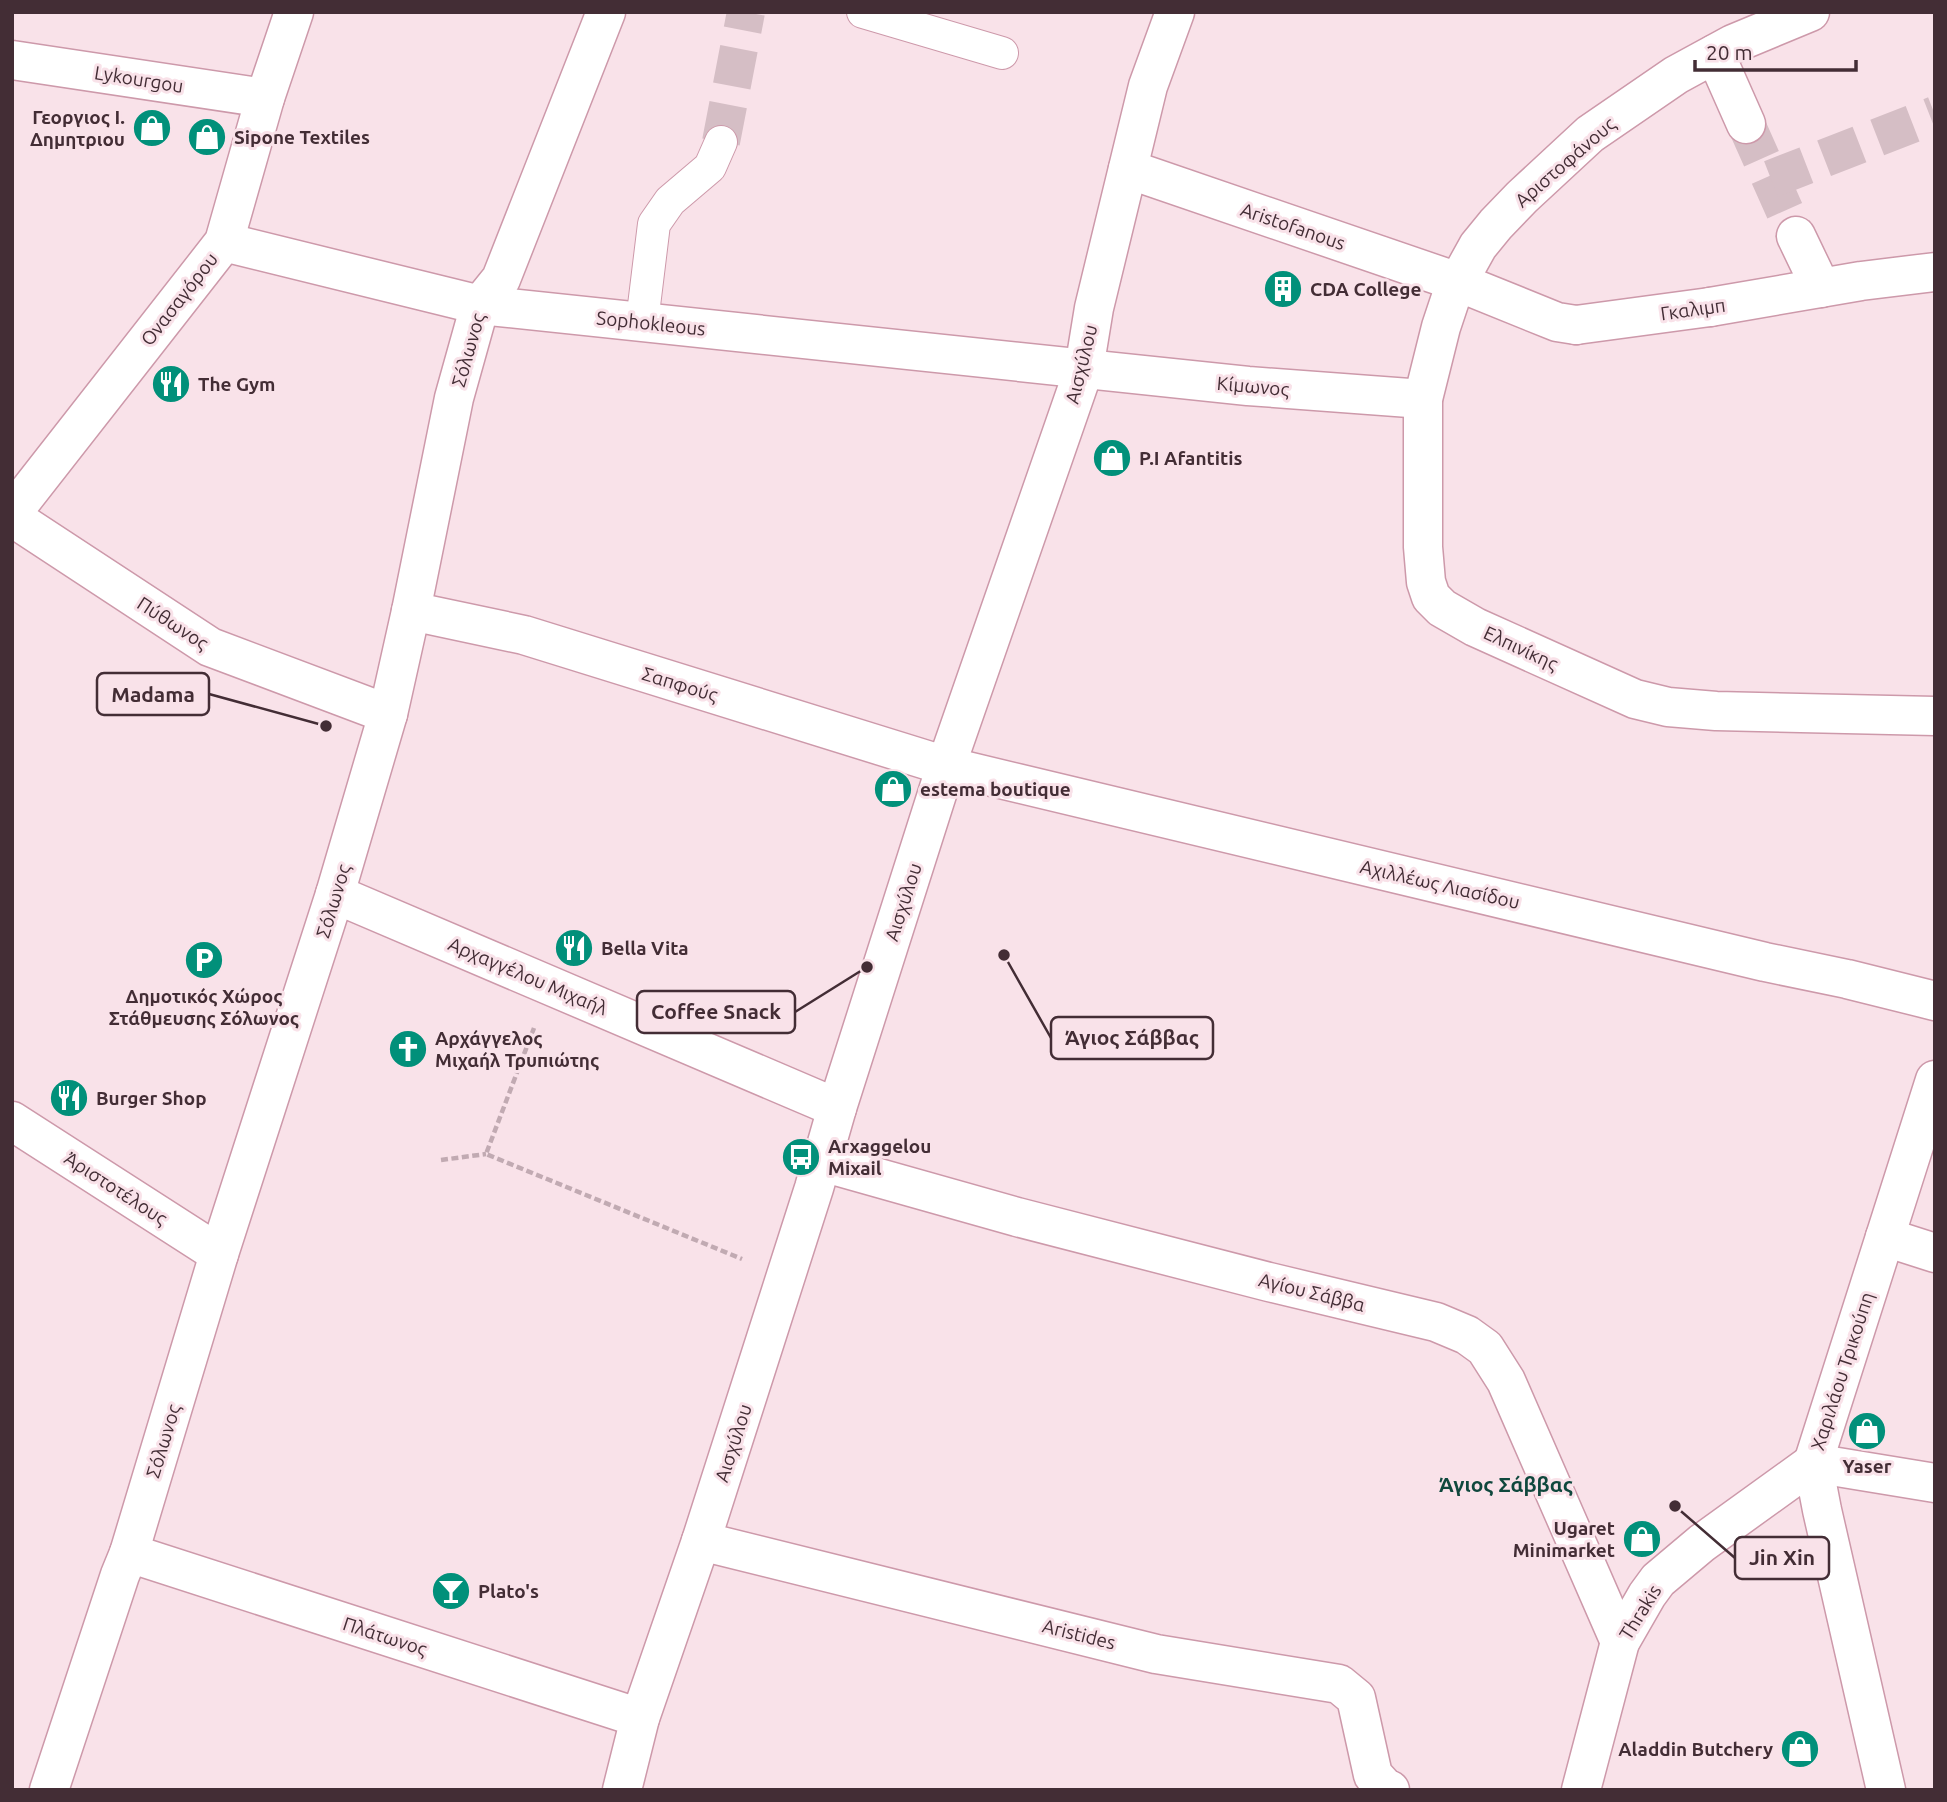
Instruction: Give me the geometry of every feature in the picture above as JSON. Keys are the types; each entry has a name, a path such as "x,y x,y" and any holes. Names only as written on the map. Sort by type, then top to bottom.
{"street":[{"name":"Ονασαγόρου","path":"12,515 224,242 265,98 294,12"},
{"name":"Σόλωνος","path":"49,1790 129,1553 219,1254 335,894 387,714 411,611 454,398 480,305 501,279 606,12"},
{"name":"Αισχύλου","path":"622,1790 640,1718 701,1541 946,766 1084,369 1094,308 1129,169 1138,85 1175,12"},
{"name":"Αριστοφάνους","path":"1458,282 1478,246 1496,224 1590,134 1676,75 1733,44 1810,12"},
{"path":"1715,54 1746,124"},
{"name":"Lykourgou","path":"12,60 265,98"},
{"name":"Aristofanous","path":"1129,169 1458,282"},
{"path":"1796,236 1821,288"},
{"name":"Sophokleous","path":"224,242 480,305 1084,369"},
{"name":"Γκαλιμπ","path":"1458,282 1557,321 1576,325 1935,272"},
{"name":"Ελπινίκης","path":"1458,282 1441,327 1423,398 1423,547 1426,582 1431,597 1442,608 1475,627 1590,680 1635,699 1668,707 1778,714 1935,716"},
{"name":"Κίμωνος","path":"1084,369 1248,386 1423,398"},
{"name":"Πύθωνος","path":"12,515 210,647 387,714"},
{"name":"Σαπφούς","path":"411,611 523,635 946,766"},
{"name":"Αχιλλέως Λιασίδου","path":"946,766 1935,1001"},
{"name":"Αρχαγγέλου Μιχαήλ","path":"335,894 837,1108"},
{"name":"Χαριλάου Τρικούπη","path":"1886,1790 1813,1463 1935,1080"},
{"name":"Ἀριστοτέλους","path":"12,1121 219,1254"},
{"name":"Αγίου Σάββα","path":"822,1162 1256,1279 1437,1322 1467,1335 1485,1348 1506,1381 1619,1642"},
{"path":"1885,1237 1935,1253"},
{"path":"1813,1463 1935,1483"},
{"name":"Thrakis","path":"1581,1790 1619,1642 1658,1580 1702,1543 1813,1463"},
{"name":"Aristides","path":"701,1541 1156,1654 1339,1684 1356,1698 1373,1775 1390,1790"},
{"name":"Πλάτωνος","path":"129,1553 640,1718"}],"lane":[{"path":"863,12 1002,53"},
{"path":"642,322 654,224 670,201 710,167 720,142"}],"path":[{"path":"486,1154 534,1027"},
{"path":"441,1160 486,1154 743,1259"}],"tunnel":[{"path":"721,142 746,12"},
{"path":"1771,179 1935,115"},
{"path":"1746,124 1796,236"}],"place":[{"name":"Γεοργιος Ι. Δημητριου","path":"152,128"},
{"name":"Sipone Textiles","path":"207,137"},
{"name":"CDA College","path":"1283,289"},
{"name":"The Gym","path":"171,384"},
{"name":"P.I Afantitis","path":"1112,458"},
{"name":"Madama","path":"326,726"},
{"name":"estema boutique","path":"893,789"},
{"name":"Bella Vita","path":"574,948"},
{"name":"Άγιος Σάββας","path":"1004,955"},
{"name":"Δημοτικός Χώρος Στάθμευσης Σόλωνος","path":"204,960"},
{"name":"Coffee Snack","path":"867,967"},
{"name":"Αρχάγγελος Μιχαήλ Τρυπιώτης","path":"408,1049"},
{"name":"Burger Shop","path":"69,1098"},
{"name":"Arxaggelou Mixail","path":"801,1157"},
{"name":"Yaser","path":"1867,1431"},
{"name":"Jin Xin","path":"1675,1506"},
{"name":"Ugaret Minimarket","path":"1642,1539"},
{"name":"Plato's","path":"451,1591"},
{"name":"Aladdin Butchery","path":"1800,1749"}],"district":[{"name":"Άγιος Σάββας","path":"1506,1484"}]}
